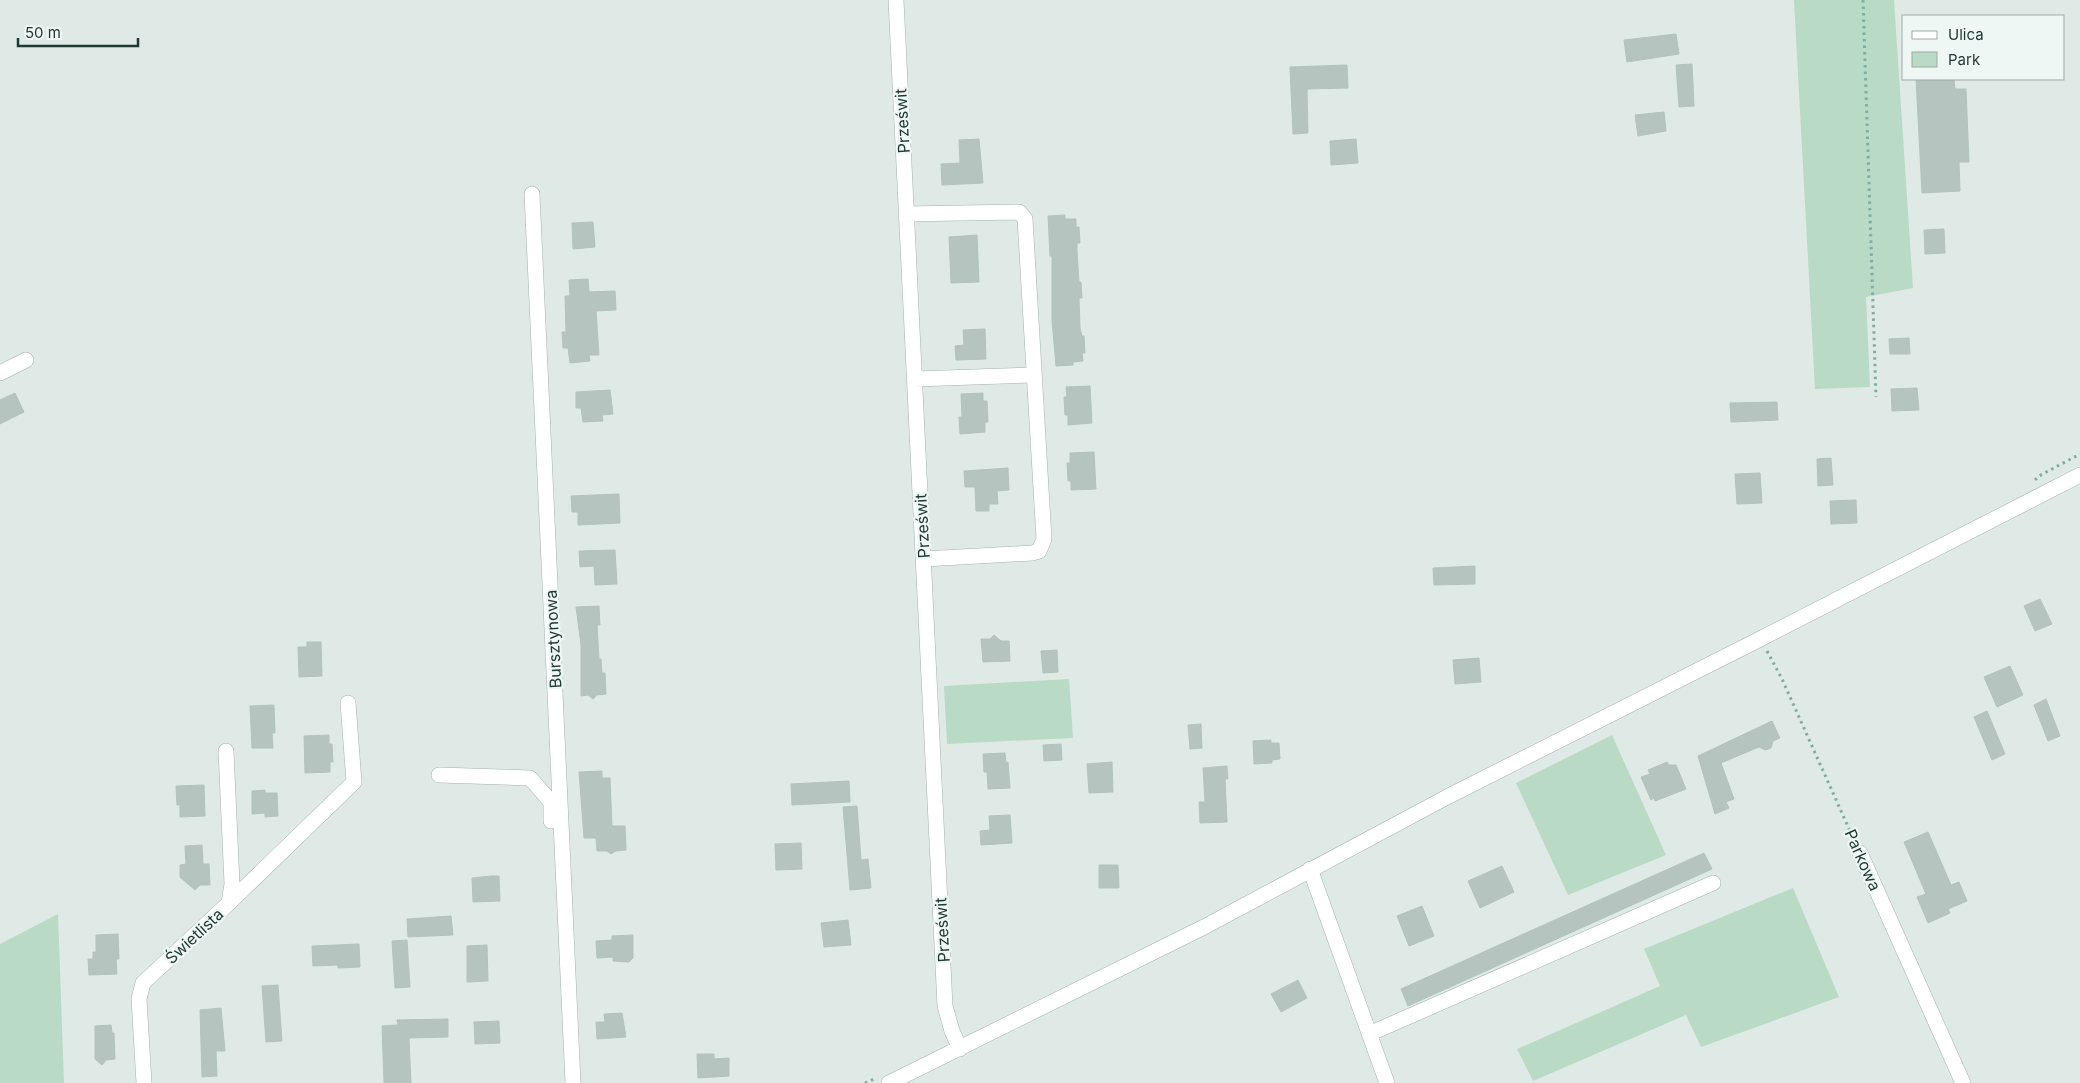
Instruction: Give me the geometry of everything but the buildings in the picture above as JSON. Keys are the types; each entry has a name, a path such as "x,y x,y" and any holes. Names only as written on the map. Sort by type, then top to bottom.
{"street":[{"name":"Prześwit","path":"896,0 945,1006 952,1031 960,1049"},
{"name":"Bursztynowa","path":"532,194 573,1083"},
{"path":"906,214 1019,212 1026,219 1044,540 1039,550 1032,553 924,559"},
{"path":"0,373 26,360"},
{"path":"915,379 1034,376"},
{"path":"889,1083 1204,927 1447,796 1760,639 2080,475"},
{"path":"229,903 354,782 348,703"},
{"name":"Świetlista","path":"144,1083 139,999 143,983 229,903 232,884 226,751"},
{"path":"439,775 530,778 550,802 566,1083"},
{"name":"Parkowa","path":"1860,853 1963,1083"},
{"path":"1310,869 1387,1083"},
{"path":"1369,1034 1713,884"}],"path":[{"path":"1863,0 1876,397"},
{"name":"Parkowa","path":"1760,639 1782,679 1860,853"}],"green space":[{"path":"1794,0 1894,0 1913,288 1866,297 1870,387 1815,389"},
{"path":"1069,679 1073,738 947,744 944,686"},
{"path":"1612,735 1666,855 1568,895 1516,783"},
{"path":"1793,888 1839,997 1701,1047 1686,1015 1533,1081 1517,1049 1660,986 1644,949"},
{"path":"58,914 64,1083 0,1083 0,944"}]}
